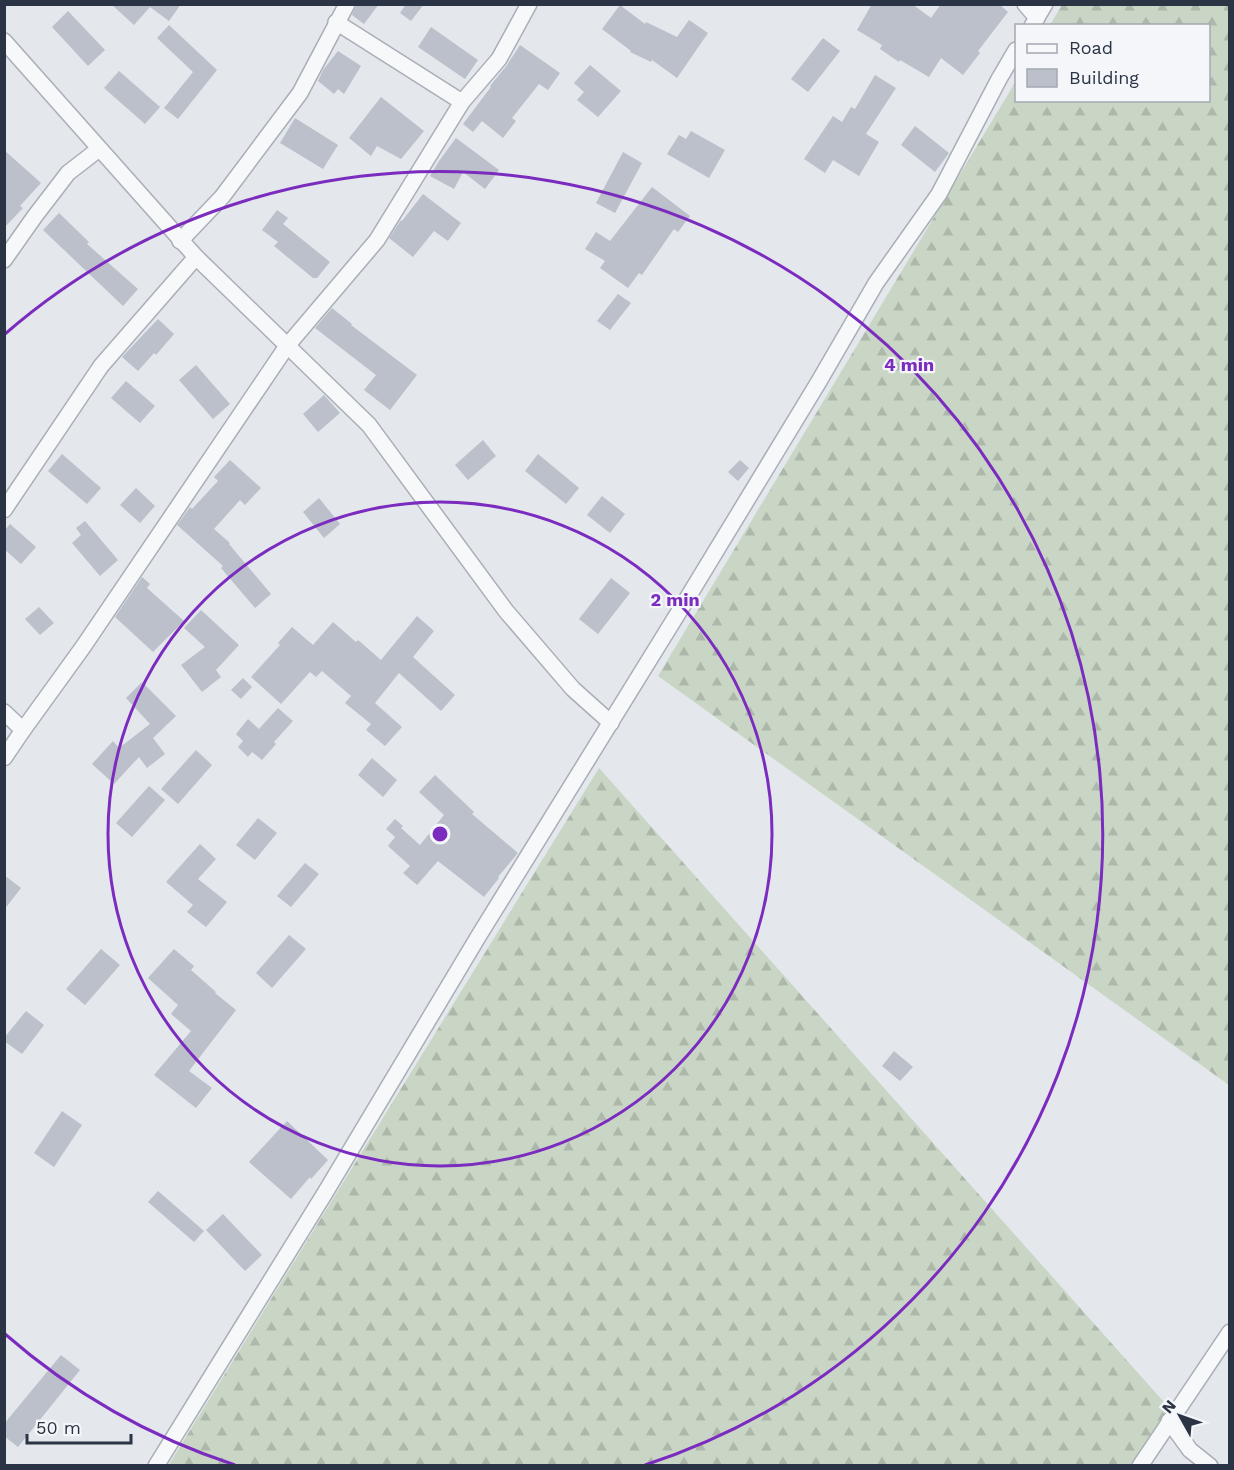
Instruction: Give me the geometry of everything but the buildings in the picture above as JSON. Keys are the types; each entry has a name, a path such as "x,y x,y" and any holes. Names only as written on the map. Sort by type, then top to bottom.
{"street":[{"path":"180,241 222,196 300,93 347,4"},
{"path":"4,758 83,647 287,346 377,240 462,102 499,59 529,4"},
{"path":"1025,4 1038,16"},
{"path":"336,22 462,102"},
{"path":"4,41 180,241 369,425 506,611 573,689 610,723"},
{"path":"156,1466 319,1203 478,936 800,412 876,283 939,194 1015,53"},
{"path":"4,260 68,173 99,149"},
{"path":"4,510 101,366 196,257"},
{"path":"4,712 23,730"},
{"path":"1140,1466 1230,1332"},
{"path":"1169,1421 1190,1450 1210,1466"}],"green space":[{"path":"1062,5 1229,5 1229,1085 658,676 1015,83 1015,102 1210,102 1210,24 1051,24"},
{"path":"599,768 1179,1419 1148,1466 168,1466"}]}
